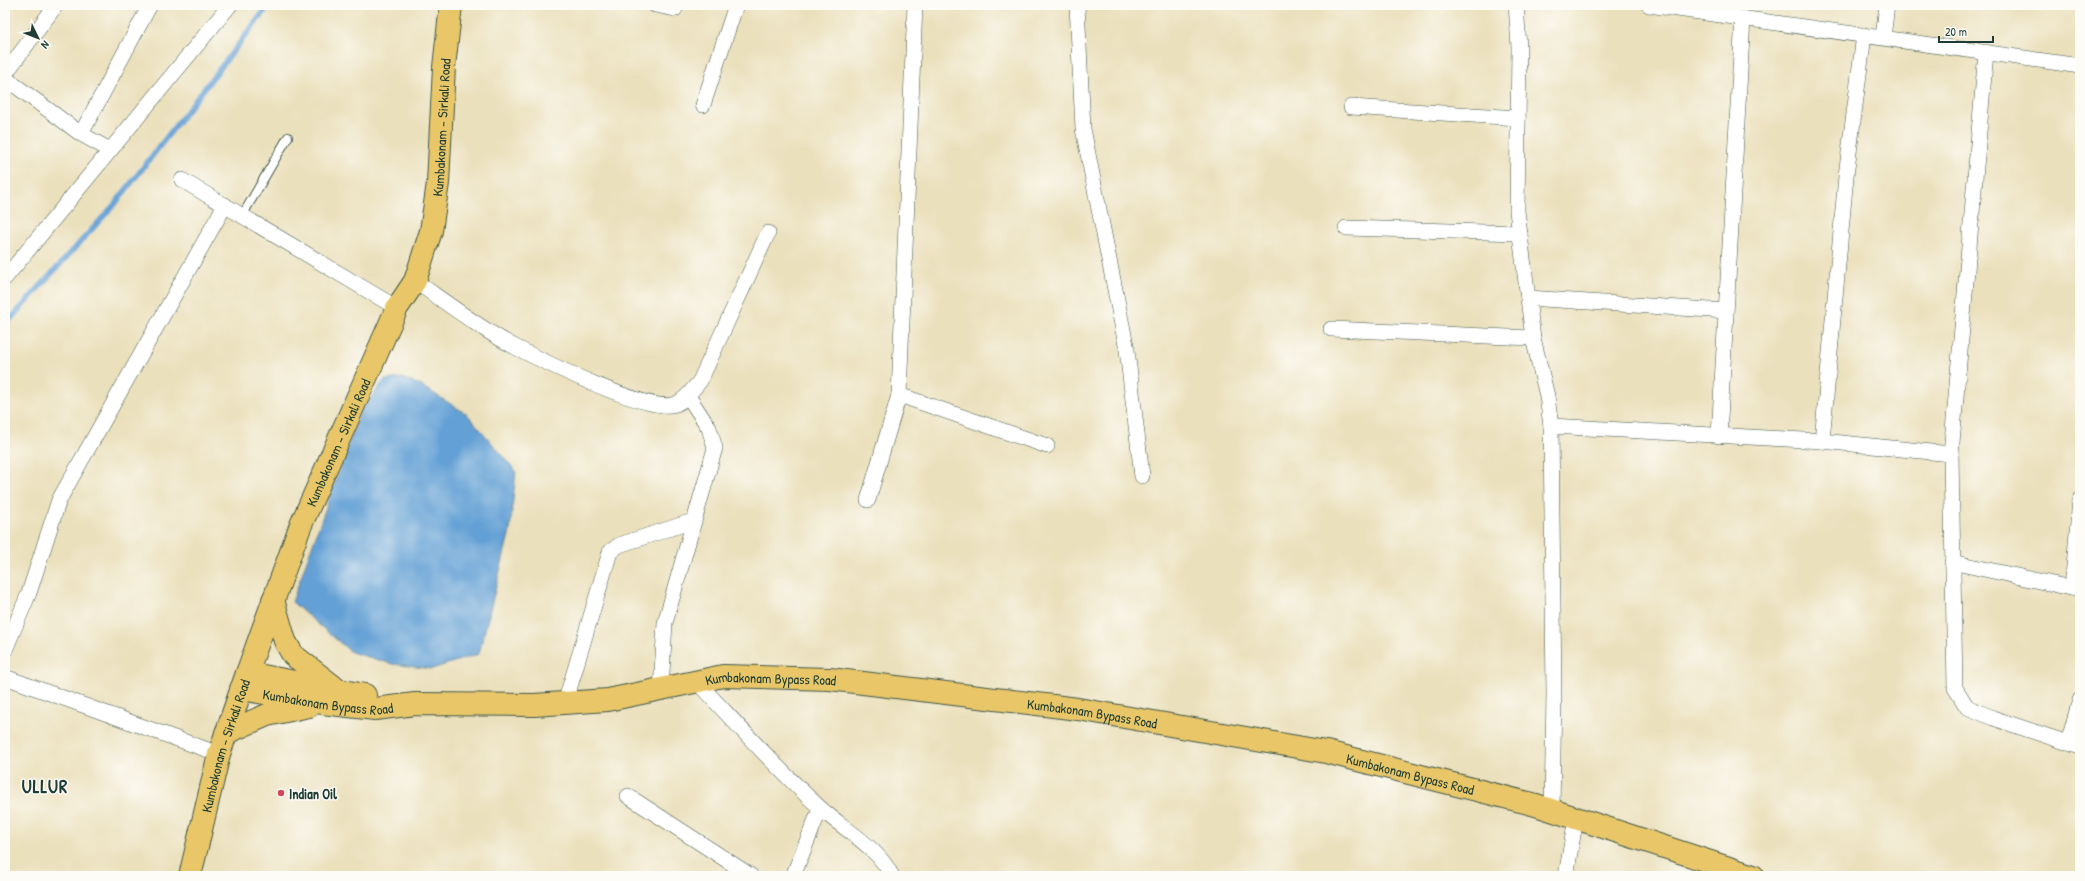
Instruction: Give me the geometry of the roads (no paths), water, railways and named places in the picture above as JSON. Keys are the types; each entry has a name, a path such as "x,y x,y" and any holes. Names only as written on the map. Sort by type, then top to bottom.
{"main road":[{"name":"Kumbakonam - Sirkali Road","path":"190,876 219,754 300,527 397,308 414,281 431,231 438,183 444,67 452,5"},
{"path":"226,732 267,716 329,696 293,655 285,641 273,600"},
{"name":"Kumbakonam Bypass Road","path":"244,681 329,696 375,709 415,704 534,705 608,700 723,676 830,679 1078,709 1326,752 1552,810 1753,876"}],"street":[{"path":"5,74 56,5"},
{"path":"81,134 150,5"},
{"path":"5,278 230,5"},
{"path":"654,5 675,9"},
{"path":"703,105 736,5"},
{"path":"868,500 899,395 916,5"},
{"path":"1076,5 1083,129 1127,350 1142,476"},
{"path":"1516,5 1519,47 1517,211 1533,338 1547,396 1551,426 1554,686 1552,810"},
{"path":"1649,5 2080,66"},
{"path":"1883,37 1887,5"},
{"path":"1719,436 1743,18"},
{"path":"1822,441 1846,176 1864,35"},
{"path":"1986,52 1965,277 1951,454 1955,688 1967,707 1993,718 2074,745 2080,700"},
{"path":"5,78 81,134 110,150"},
{"path":"1352,107 1518,118"},
{"path":"182,180 397,308"},
{"path":"5,650 28,593 59,500 225,205"},
{"path":"1346,228 1520,234"},
{"path":"414,281 516,347 585,380 648,404 675,405 688,396 700,381 768,233"},
{"path":"1528,298 1726,311"},
{"path":"1331,329 1533,338"},
{"path":"899,395 1047,446"},
{"path":"661,689 665,623 715,448 709,428 688,396"},
{"path":"1551,426 1822,441 1951,454"},
{"path":"1952,562 2076,589 2080,500"},
{"path":"565,703 610,552 619,545 693,522"},
{"path":"5,677 219,754"},
{"path":"697,682 790,780 820,809 875,853 892,876"},
{"path":"628,796 751,876"},
{"path":"794,876 820,809"},
{"path":"1566,876 1576,818"}],"lane":[{"path":"242,216 288,137"}],"water":[{"path":"402,378 420,385 467,414 516,471 510,531 479,654 432,669 392,664 351,652 292,602 360,412 384,380"}],"waterway":[{"path":"5,325 115,204 269,5"}],"place":[{"name":"Indian Oil","path":"281,793"}],"district":[{"name":"ULLUR","path":"45,786"}]}
